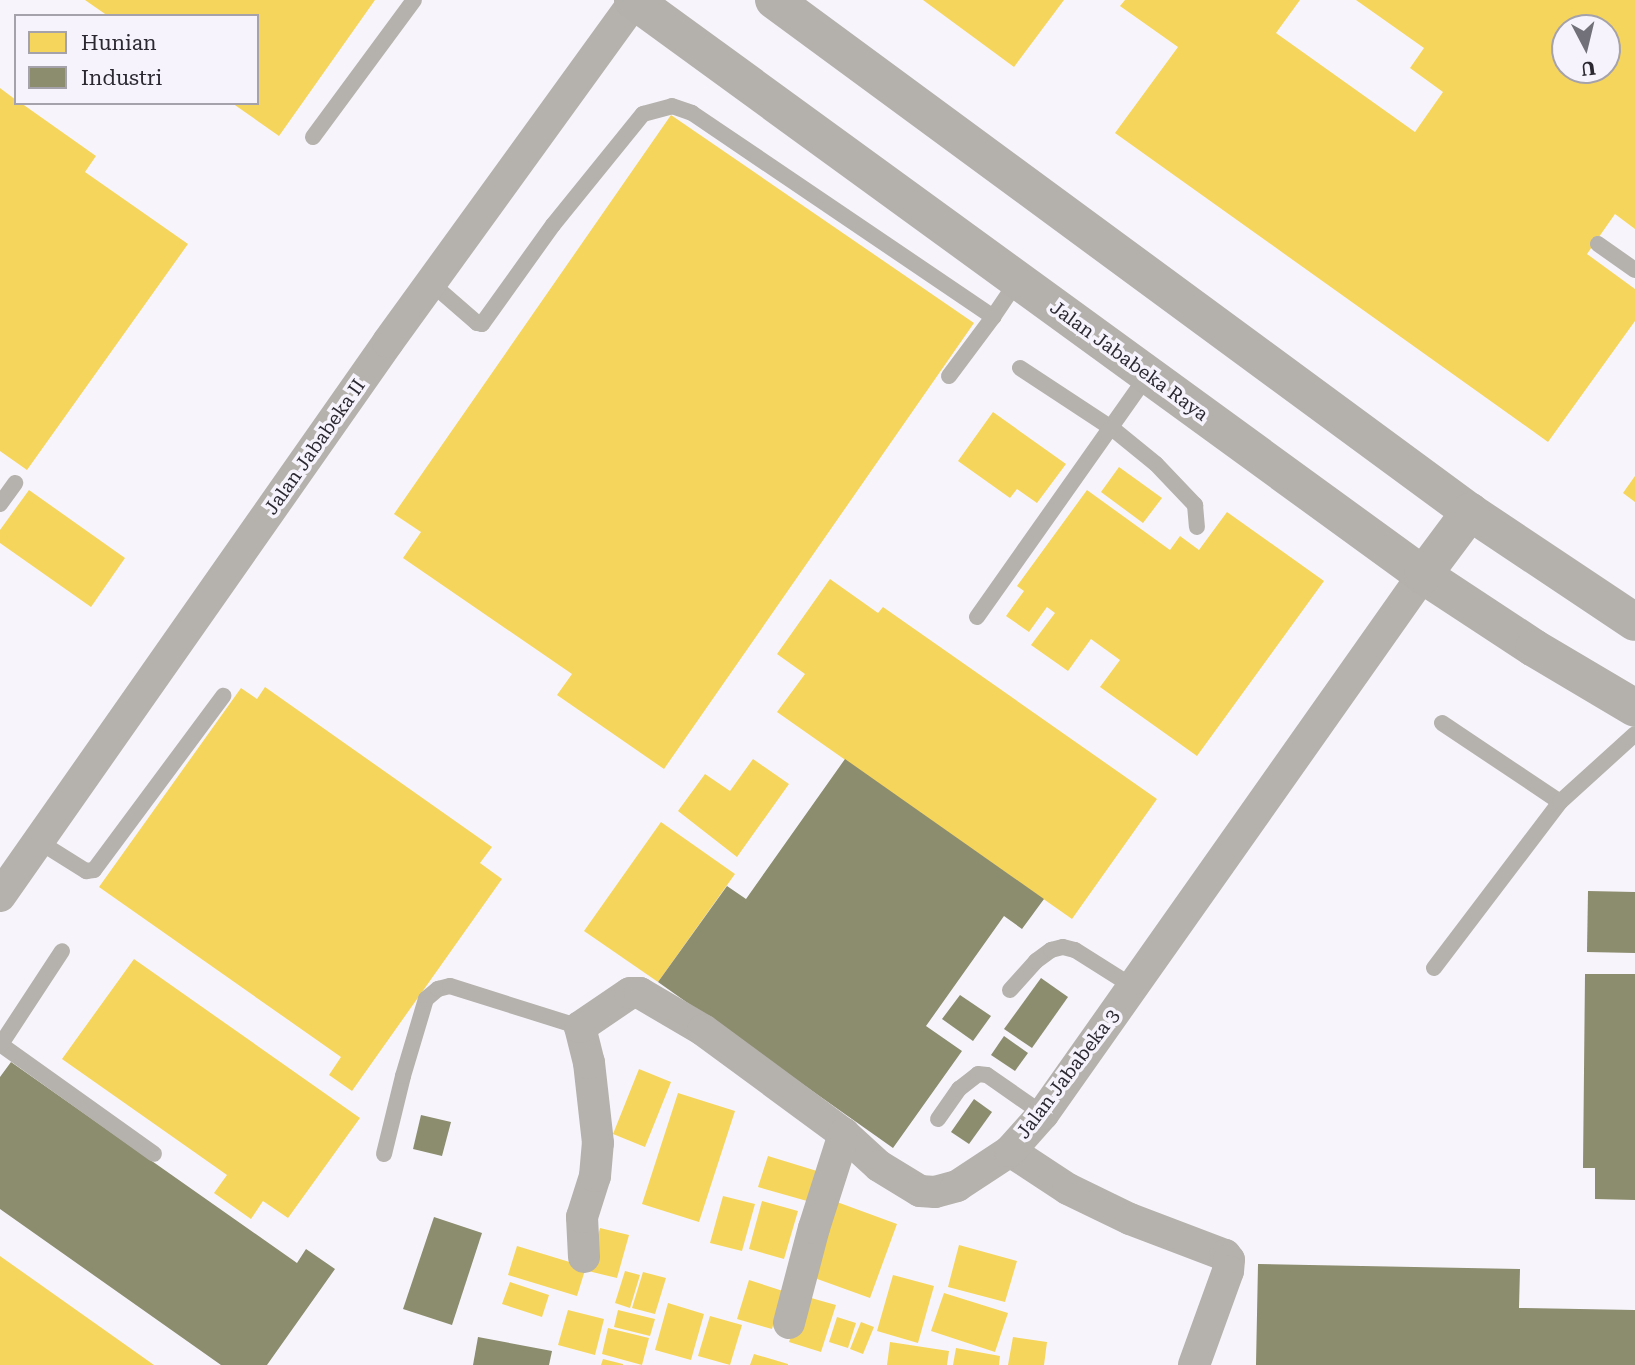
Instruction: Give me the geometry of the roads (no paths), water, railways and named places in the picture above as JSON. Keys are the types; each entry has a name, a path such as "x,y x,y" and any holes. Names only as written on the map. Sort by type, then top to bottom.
{"main road":[{"name":"Jalan Jababeka Raya","path":"634,0 1423,575 1534,648 1635,708"},
{"path":"774,0 1470,512 1635,622"},
{"path":"1423,575 1470,512"}],"street":[{"name":"Jalan Jababeka II","path":"0,896 431,283 634,0"},
{"name":"Jalan Jababeka 3","path":"580,1027 626,995 640,993 703,1030 844,1134 879,1166 920,1191 934,1192 957,1186 1010,1151 1042,1114 1423,575"},
{"path":"580,1027 589,1063 598,1143 595,1176 582,1217 584,1257"},
{"path":"789,1324 814,1228 844,1134"},
{"path":"1010,1151 1068,1189 1130,1219 1225,1255 1229,1260 1228,1270 1194,1365"}],"lane":[{"path":"313,137 414,0"},
{"path":"431,283 477,323 482,324 553,225 643,114 672,106 692,113 993,317"},
{"path":"1598,244 1635,270"},
{"path":"948,376 1018,280"},
{"path":"1020,368 1113,429 1156,464 1195,505 1196,527"},
{"path":"977,617 1149,375"},
{"path":"0,504 15,483"},
{"path":"38,841 86,871 94,870 223,696"},
{"path":"1442,723 1560,802"},
{"path":"1434,968 1560,802 1635,734"},
{"path":"1010,990 1036,961 1063,947 1075,950 1132,986"},
{"path":"62,951 0,1044 154,1154"},
{"path":"384,1154 426,999 438,989 450,986 580,1027"},
{"path":"938,1119 959,1089 978,1074 987,1075 1042,1114"}]}
